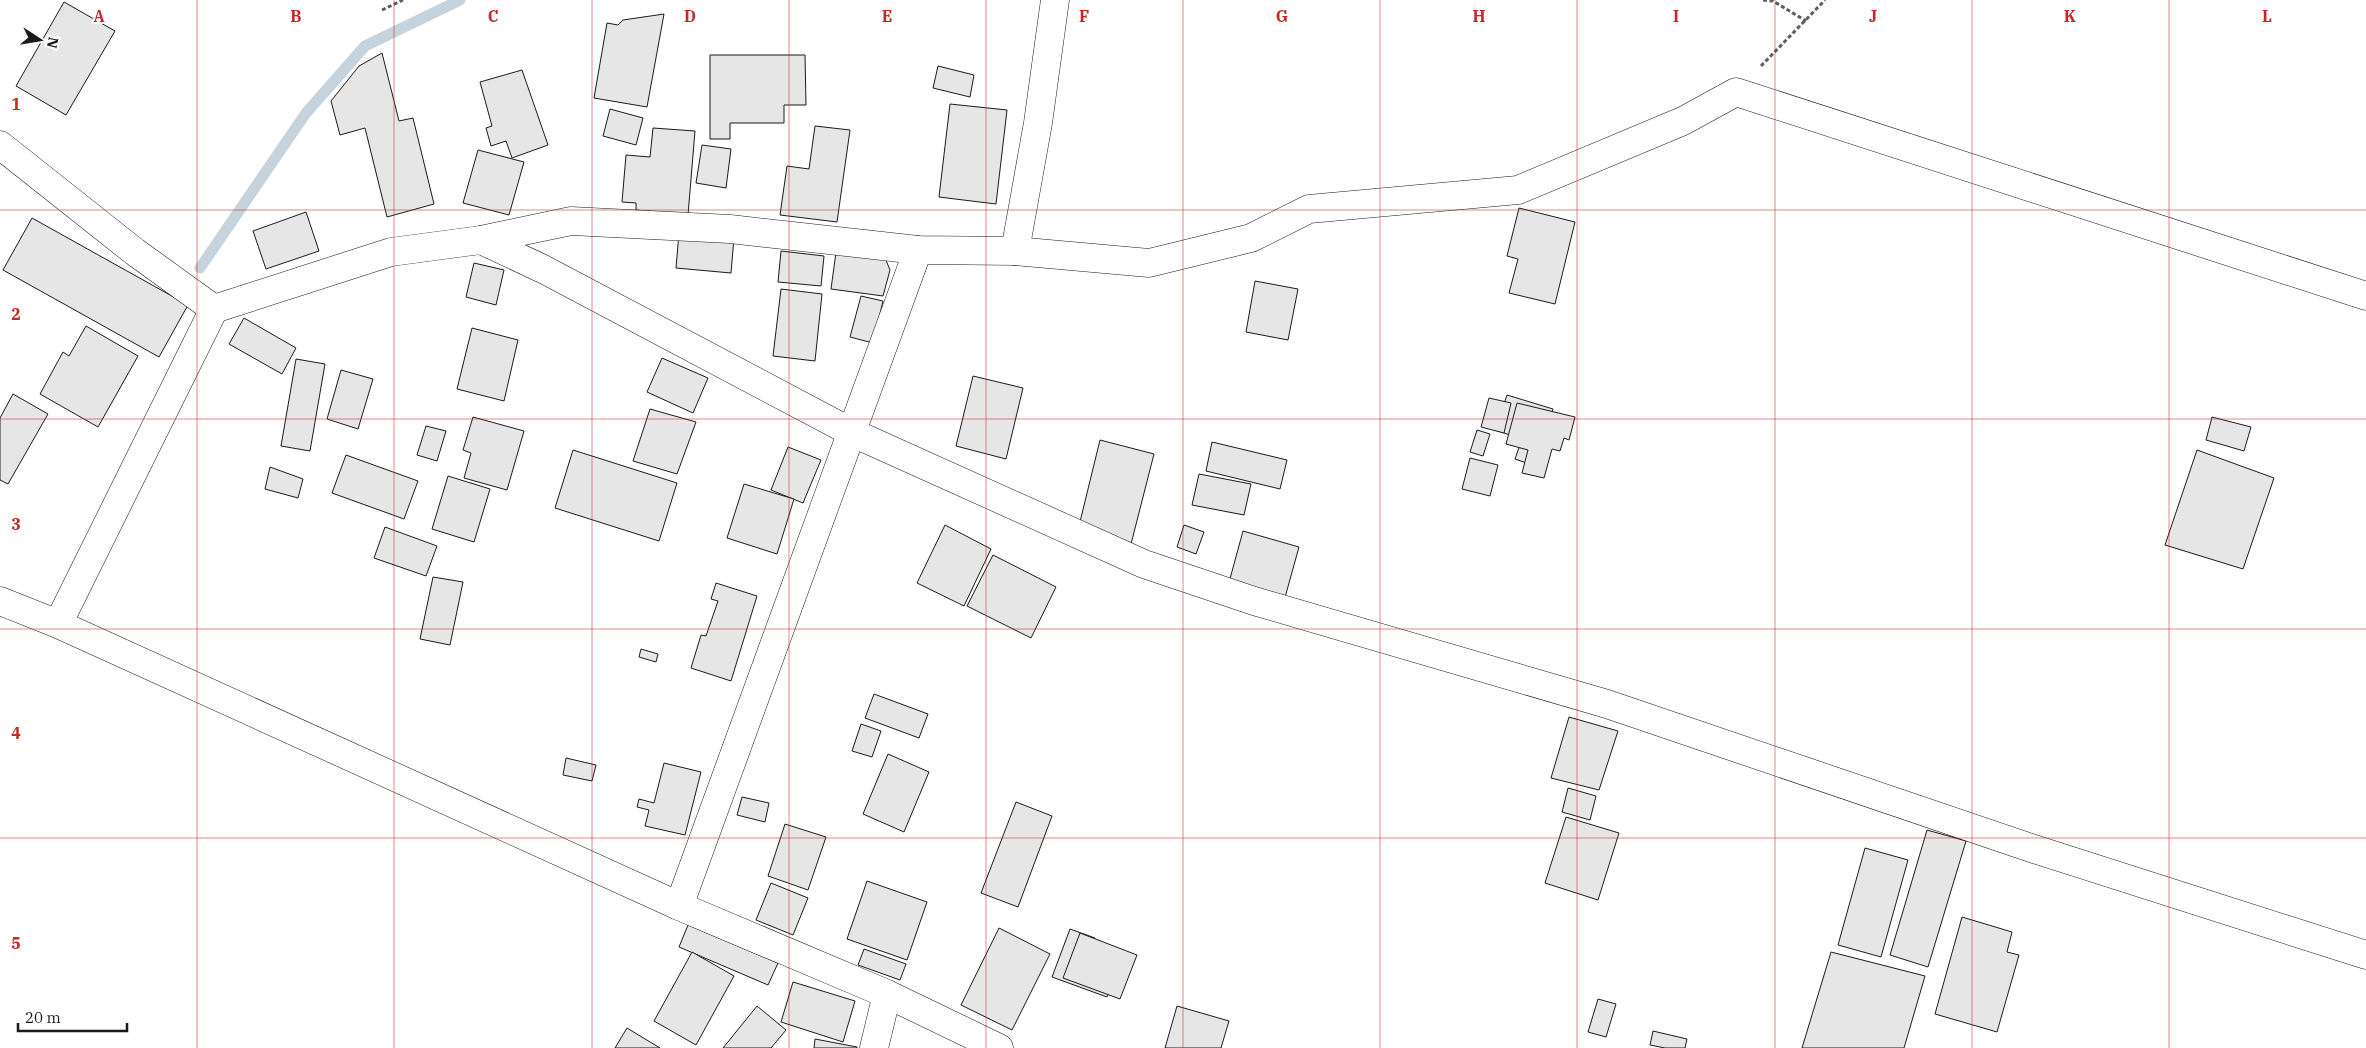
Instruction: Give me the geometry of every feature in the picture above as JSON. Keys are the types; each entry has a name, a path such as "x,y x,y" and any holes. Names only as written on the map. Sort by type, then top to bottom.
{"street":[{"path":"1015,251 1038,123 1055,0"},
{"path":"58,624 214,309 391,252 481,240 571,221 730,228 918,250 1015,251 1149,263 1251,238 1309,209 1518,190 1683,121 1736,92 2366,296"},
{"path":"0,145 135,252 214,309"},
{"path":"481,240 543,269 853,433 1144,564 1254,601 1607,704 2034,849 2366,955"},
{"path":"679,906 853,433 918,250"},
{"path":"0,601 58,624 679,906 887,994 998,1048"},
{"path":"874,1048 887,994"}],"path":[{"path":"382,10 403,0"},
{"path":"1764,0 1773,1 1806,21"},
{"path":"1736,92 1825,0"}],"building":[{"path":"64,2 115,31 66,115 16,86"},
{"path":"664,14 647,107 594,98 607,23 618,25 623,20"},
{"path":"382,53 399,121 413,118 434,204 387,217 365,128 340,135 331,101 359,66"},
{"path":"710,55 805,55 806,105 784,105 784,123 730,123 730,139 710,139"},
{"path":"938,66 974,75 970,97 933,88"},
{"path":"522,70 548,145 512,158 506,141 491,146 486,128 492,126 480,82"},
{"path":"950,104 1007,110 996,204 939,197"},
{"path":"610,109 643,118 636,145 603,136"},
{"path":"815,126 850,130 837,222 780,215 787,166 809,169"},
{"path":"653,128 695,131 688,215 636,210 636,203 622,202 626,155 650,157"},
{"path":"702,145 731,149 726,188 696,183"},
{"path":"478,150 524,162 509,215 463,203"},
{"path":"1519,208 1575,222 1555,304 1509,293 1518,259 1507,256"},
{"path":"306,212 319,251 266,269 253,231"},
{"path":"32,218 188,305 159,357 3,270"},
{"path":"679,233 734,238 731,273 676,268"},
{"path":"837,245 883,253 890,270 883,296 831,289"},
{"path":"781,251 824,256 821,286 778,282"},
{"path":"474,263 504,270 496,305 466,297"},
{"path":"1255,281 1298,289 1288,340 1246,332"},
{"path":"781,289 822,294 815,361 773,356"},
{"path":"861,296 883,301 873,343 850,337"},
{"path":"244,318 296,348 282,374 229,344"},
{"path":"86,326 138,356 98,427 40,394 63,352 69,356"},
{"path":"472,328 518,340 504,401 457,389"},
{"path":"662,358 708,378 693,413 647,392"},
{"path":"296,359 325,364 310,451 281,446"},
{"path":"341,370 373,379 358,429 327,419"},
{"path":"973,376 1023,388 1006,459 956,446"},
{"path":"13,394 48,414 8,484 0,480 0,418"},
{"path":"1507,395 1553,409 1535,466 1515,459 1522,439 1495,430"},
{"path":"1489,398 1511,403 1504,433 1481,427"},
{"path":"1517,403 1575,417 1569,440 1564,438 1560,451 1552,449 1544,478 1522,473 1528,450 1506,444"},
{"path":"650,409 696,422 677,474 633,461"},
{"path":"473,417 524,431 507,490 464,478 471,453 463,450"},
{"path":"2212,417 2251,427 2244,451 2206,440"},
{"path":"426,426 446,431 437,461 417,455"},
{"path":"1477,430 1490,434 1483,456 1470,452"},
{"path":"1100,440 1154,454 1131,544 1078,530"},
{"path":"1212,442 1287,460 1280,489 1206,471"},
{"path":"788,447 821,460 803,503 771,490"},
{"path":"573,450 677,483 659,541 555,508"},
{"path":"2197,450 2274,478 2243,569 2165,545"},
{"path":"346,455 418,481 404,519 332,493"},
{"path":"1470,458 1498,465 1490,496 1462,489"},
{"path":"270,467 303,479 298,498 265,489"},
{"path":"1199,474 1251,484 1244,515 1192,505"},
{"path":"448,476 490,489 474,542 432,529"},
{"path":"744,484 794,499 777,554 727,538"},
{"path":"945,525 991,549 964,606 917,583"},
{"path":"1184,525 1204,532 1196,554 1177,547"},
{"path":"385,527 437,546 426,576 374,558"},
{"path":"1243,531 1299,547 1284,601 1228,586"},
{"path":"993,555 1056,587 1031,638 967,606"},
{"path":"433,577 463,582 450,645 420,639"},
{"path":"716,583 757,596 731,681 691,668 701,635 706,636 718,601 711,599"},
{"path":"641,649 658,654 656,662 639,657"},
{"path":"874,694 928,714 919,738 865,718"},
{"path":"1569,717 1618,731 1599,790 1551,778"},
{"path":"861,724 881,731 872,757 852,751"},
{"path":"888,754 929,772 904,832 863,814"},
{"path":"566,758 596,765 592,781 563,775"},
{"path":"664,763 701,772 685,835 645,826 649,810 637,807 639,799 654,803"},
{"path":"1568,788 1596,796 1590,820 1562,812"},
{"path":"742,797 769,803 765,822 737,815"},
{"path":"1016,802 1052,816 1018,907 981,893"},
{"path":"1566,817 1619,833 1598,900 1545,883"},
{"path":"785,824 826,837 808,890 768,876"},
{"path":"1927,830 1966,841 1928,967 1890,955"},
{"path":"1865,848 1908,860 1881,957 1838,945"},
{"path":"867,881 927,902 907,960 847,939"},
{"path":"771,883 808,898 793,935 756,920"},
{"path":"1962,917 2012,932 2007,952 2019,955 1997,1032 1935,1014"},
{"path":"688,925 778,963 768,985 679,947"},
{"path":"999,928 1050,954 1012,1030 961,1005"},
{"path":"1070,929 1095,938 1086,964 1116,975 1107,997 1052,977"},
{"path":"1080,933 1137,955 1120,999 1063,978"},
{"path":"864,949 906,964 900,980 858,965"},
{"path":"692,952 734,976 696,1045 654,1021"},
{"path":"1831,952 1925,976 1904,1048 1802,1048"},
{"path":"793,982 855,1001 843,1042 781,1022"},
{"path":"1598,999 1616,1004 1606,1037 1588,1032"},
{"path":"757,1006 786,1030 771,1048 723,1048"},
{"path":"1177,1006 1229,1021 1221,1048 1165,1048"},
{"path":"627,1028 660,1048 615,1048"},
{"path":"1653,1031 1687,1039 1685,1048 1665,1048 1650,1045"},
{"path":"815,1039 857,1047 857,1048 814,1048"}],"waterway":[{"path":"200,268 306,113 365,46 460,0"}]}
